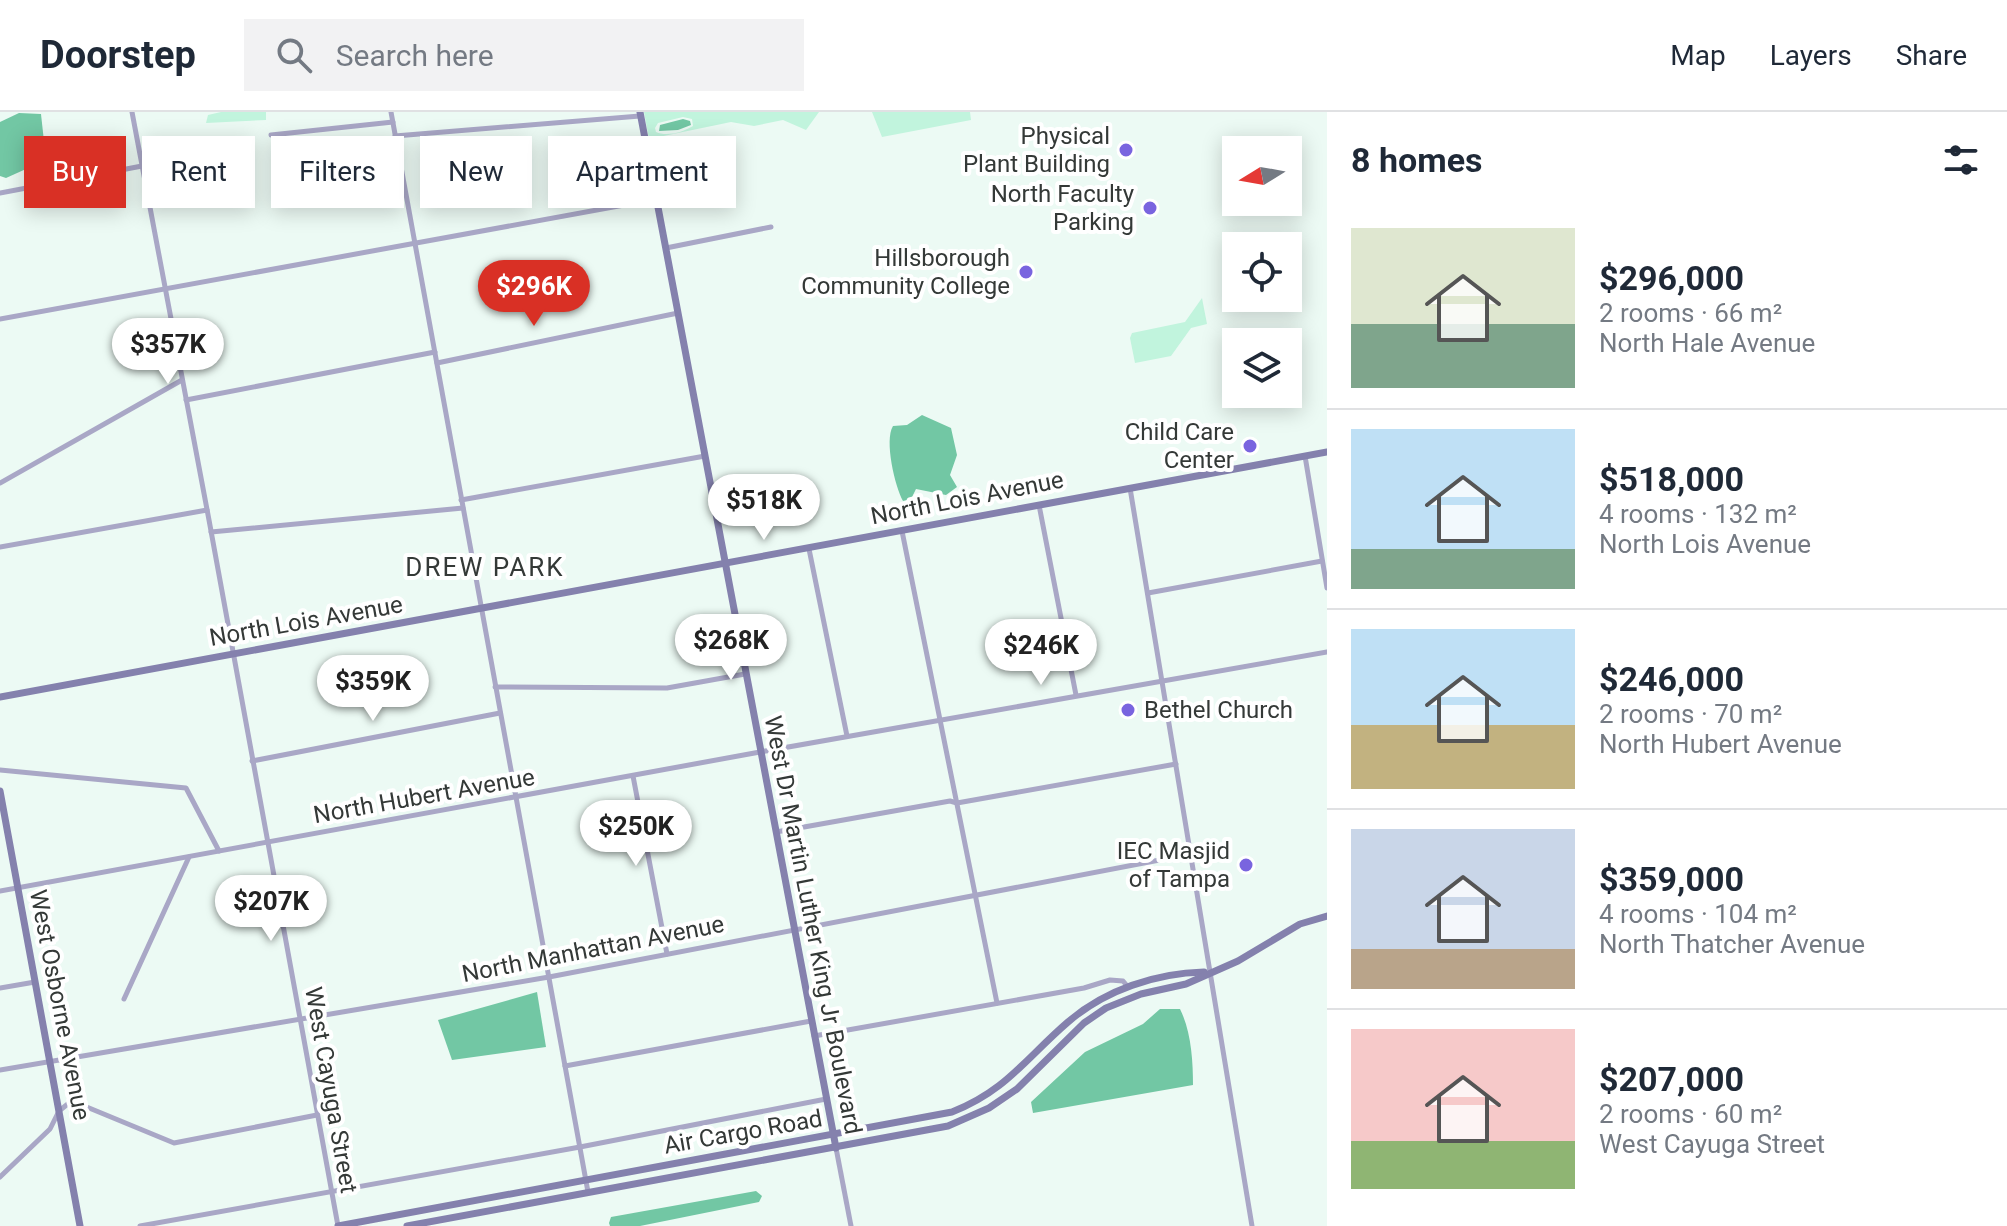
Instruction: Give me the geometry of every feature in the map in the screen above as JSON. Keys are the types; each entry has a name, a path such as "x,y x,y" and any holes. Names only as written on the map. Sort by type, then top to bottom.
{"street":[{"name":"West Cayuga Street","path":"132,112 142,166"},
{"path":"391,112 395,136 641,114"},
{"name":"West Dr Martin Luther King Jr Boulevard","path":"641,114 645,136"},
{"path":"271,135 393,122"},
{"path":"0,193 142,166"},
{"path":"404,185 588,1192"},
{"name":"West Cayuga Street","path":"150,208 338,1226"},
{"path":"0,319 609,208"},
{"name":"West Dr Martin Luther King Jr Boulevard","path":"659,208 851,1226"},
{"path":"666,248 771,227"},
{"path":"437,363 678,313"},
{"path":"186,400 435,352"},
{"path":"0,483 182,380"},
{"name":"North Lois Avenue","path":"0,697 1327,452"},
{"path":"461,500 706,456"},
{"path":"1305,456 1327,588"},
{"path":"1130,488 1252,1226"},
{"path":"1039,505 1076,695"},
{"path":"211,532 463,508"},
{"path":"0,547 207,510"},
{"path":"902,531 997,1003"},
{"path":"809,549 847,736"},
{"path":"1148,593 1322,561"},
{"name":"North Hubert Avenue","path":"0,891 847,736 1327,652"},
{"path":"495,687 667,688 745,674"},
{"path":"252,761 500,713"},
{"path":"776,832 1176,764"},
{"path":"0,770 186,788 219,851"},
{"path":"633,776 667,954"},
{"name":"West Osborne Avenue","path":"0,791 80,1226"},
{"name":"North Manhattan Avenue","path":"0,1070 50,1064 549,977 1191,854"},
{"path":"124,999 189,857"},
{"name":"Air Cargo Road","path":"407,1226 926,1132 970,1118 1017,1089 1094,1016 1122,1001 1186,984 1238,961 1300,924 1327,916"},
{"name":"Air Cargo Road","path":"338,1226 939,1116 973,1103 1012,1078 1081,1011 1128,987 1185,972 1210,972"},
{"path":"814,1036 1084,988 1110,980 1123,981 1128,987"},
{"path":"0,988 35,982"},
{"path":"565,1066 811,1021"},
{"path":"140,1226 580,1147 826,1099"},
{"path":"0,1177 50,1129 59,1111 69,1103 77,1103 174,1143 317,1115"}],"shaded area":[{"path":"266,112 266,120 206,123 208,115"},
{"path":"644,112 819,112 806,130 783,120 754,126 731,122 663,136 648,136","holes":["683,117 692,119 693,126 670,134 656,132 655,128 658,123"]},
{"path":"872,112 970,112 971,120 882,137"},
{"path":"19,113 41,114 43,136 24,136 24,170 6,178 0,176 0,122"},
{"path":"683,119 690,121 691,125 678,130 659,131 660,125"},
{"path":"1202,298 1207,324 1191,328 1171,356 1135,363 1130,338 1132,333 1185,322"},
{"path":"922,415 951,428 957,455 950,475 957,487 946,495 916,489 911,499 903,501 892,464 891,433 893,426 907,425"},
{"path":"537,992 546,1047 452,1060 438,1020"},
{"path":"1160,1009 1180,1009 1184,1018 1191,1046 1193,1085 1033,1113 1031,1102 1085,1052 1143,1024"},
{"path":"756,1191 762,1196 759,1202 640,1226 610,1226 609,1223 611,1217"}],"place":[{"name":"Physical Plant Building","path":"1126,150"},
{"name":"North Faculty Parking","path":"1150,208"},
{"name":"Hillsborough Community College","path":"1026,272"},
{"name":"Child Care Center","path":"1250,446"},
{"name":"Bethel Church","path":"1128,710"},
{"name":"IEC Masjid of Tampa","path":"1246,865"}],"district":[{"name":"DREW PARK","path":"485,567"}]}
